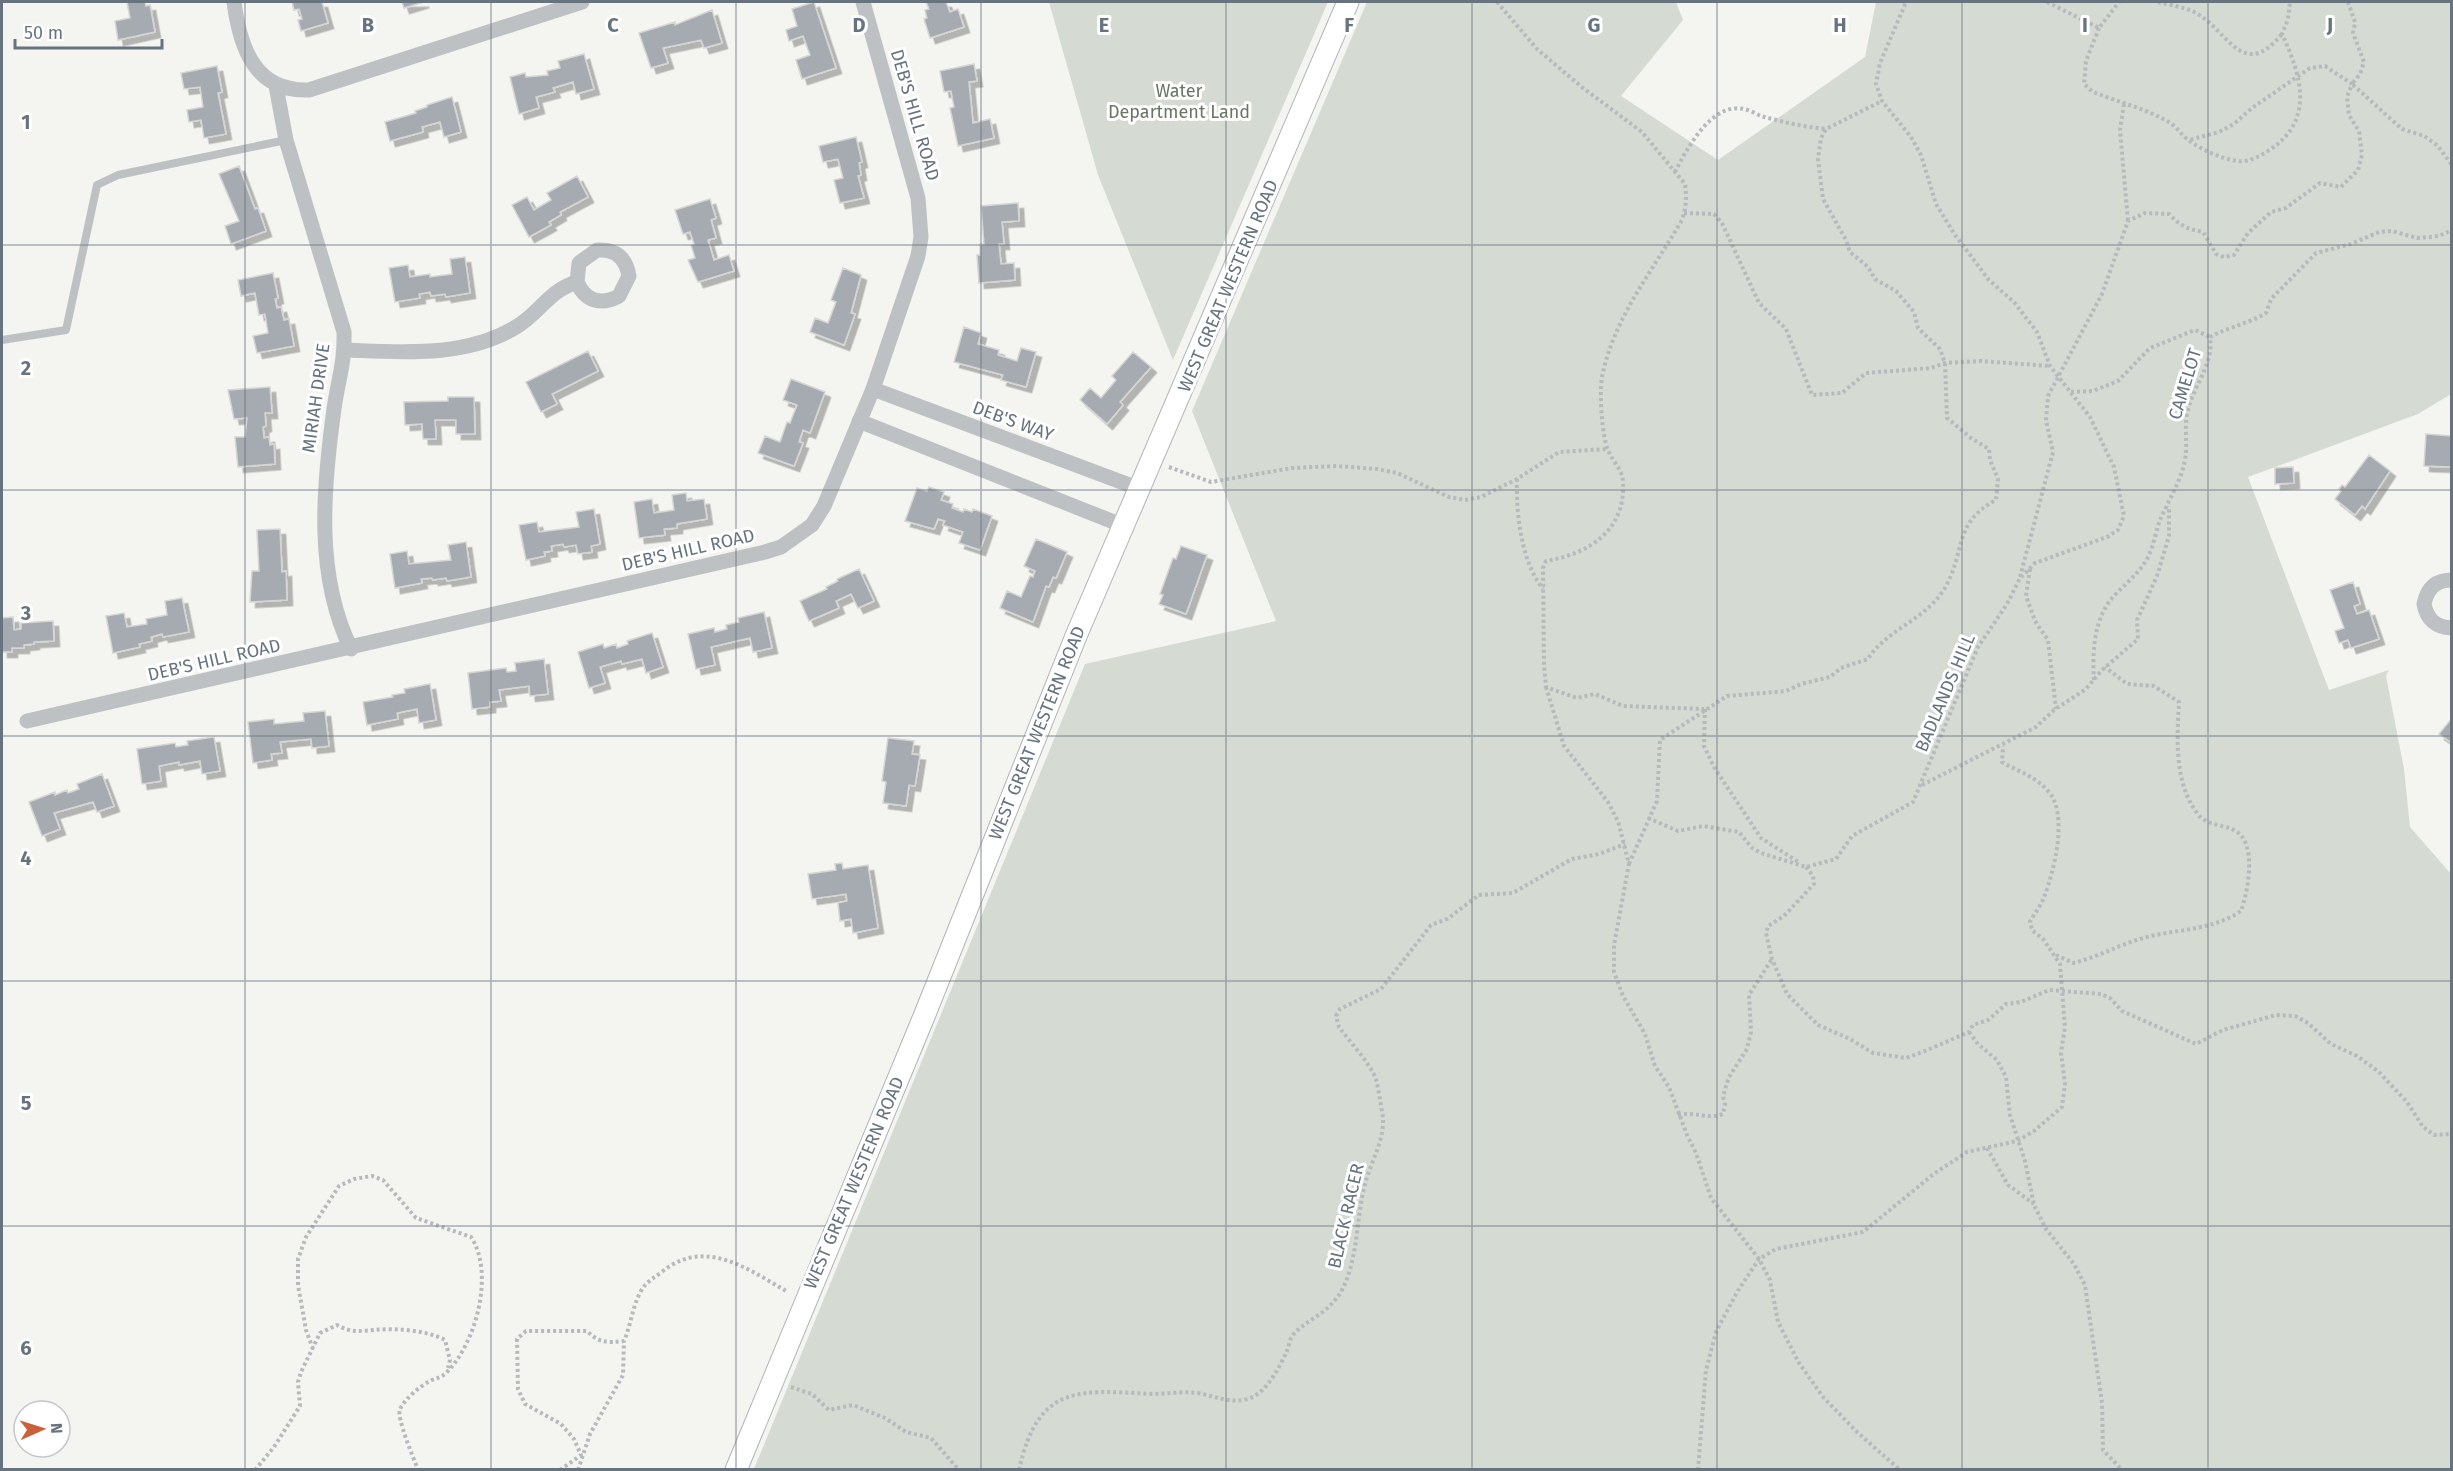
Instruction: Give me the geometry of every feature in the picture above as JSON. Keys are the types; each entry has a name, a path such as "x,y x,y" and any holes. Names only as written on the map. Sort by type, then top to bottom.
{"street":[{"path":"234,2 238,36 259,71 276,86 291,90 309,90 582,2"},
{"name":"DEB'S HILL ROAD","path":"27,722 351,649 781,547 812,525 824,506 873,389 918,256 921,218 918,198 862,2"},
{"name":"WEST GREAT WESTERN ROAD","path":"736,1470 925,1014 1076,636 1157,452 1348,2"},
{"name":"MIRIAH DRIVE","path":"276,86 285,140 339,313 345,350 345,361 336,395 325,483 325,536 330,596 339,625 351,649"},
{"path":"345,350 419,351 471,346 503,335 522,324 561,287 577,282"},
{"name":"DEB'S WAY","path":"873,389 1140,489"},
{"path":"859,421 1124,526"},
{"path":"2451,580 2440,582 2430,588 2424,604 2432,622 2451,628"}],"lane":[{"path":"2,340 66,330 97,186 118,174 285,140"}],"path":[{"path":"1497,2 1538,48 1583,88 1642,132 1685,184 1687,206 1667,247 1622,315 1602,379 1607,449 1623,482 1619,515 1596,544 1572,557 1546,561 1543,568 1546,687 1564,746 1608,802 1618,821 1629,864"},
{"name":"BADLANDS HILL","path":"1806,867 1836,858 1852,836 1913,802 1978,647 2007,604 2020,578 2030,568 2051,556 2107,537 2118,530 2124,516 2110,458 2090,417 2050,366 2037,332 2014,302 1989,280 1955,235 1936,204 1916,146 1882,101 1876,84 1880,63 1906,2"},
{"path":"2047,2 2099,28"},
{"path":"2119,2 2099,28 2086,61 2084,84 2094,92 2170,122 2188,140 2214,155 2240,162 2262,156 2293,130 2300,107 2298,78 2282,34"},
{"path":"2158,2 2195,12 2239,51 2248,55 2260,52 2275,43 2282,34 2288,18 2290,2"},
{"path":"2128,221 2145,213 2169,214 2191,230 2203,232 2216,254 2224,257 2234,255 2248,233 2271,212 2286,208 2320,183 2341,187 2358,170 2362,154 2359,131 2349,115 2347,97 2364,62 2353,33 2355,22 2348,2"},
{"path":"2188,140 2219,132 2234,124 2267,97 2310,68 2325,66 2352,84 2402,129 2424,136 2437,145 2451,165"},
{"path":"1882,101 1826,129 1821,138 1818,159 1822,199 1846,240 1850,252 1868,267 1875,279 1896,291 1914,312 1918,328 1940,349 1945,363 1947,418 1971,438 1989,449 1990,460 1998,478 1996,500 1983,507 1966,524 1956,565 1942,593 1874,648 1868,659 1840,668 1830,677 1801,684 1786,691 1727,696 1660,740 1657,801 1648,818 1638,849 1629,864 1614,945 1614,972 1623,996 1645,1034 1655,1066 1669,1087 1678,1115 1696,1152 1711,1198 1759,1259 1770,1280 1778,1322 1799,1362 1823,1397 1857,1432 1900,1470"},
{"path":"2020,578 2053,452 2047,412 2048,396 2102,294 2128,221 2120,130 2124,104"},
{"path":"1676,172 1691,142 1705,124 1727,111 1742,108 1769,118 1826,129"},
{"path":"1684,213 1714,214 1722,222 1759,303 1786,328 1812,395 1842,393 1866,373 1931,368 1945,363 1980,361 2050,366"},
{"name":"CAMELOT","path":"2094,680 2093,645 2101,619 2111,599 2139,571 2149,556 2160,520 2187,453 2188,410 2212,351 2210,337 2223,330 2253,321 2266,313 2271,300 2316,253 2343,247 2379,232 2392,231 2417,238 2439,236 2451,231"},
{"path":"2070,392 2093,391 2118,381 2150,348 2171,337 2195,330 2210,337"},
{"path":"1157,452 1166,466 1211,482 1292,468 1367,468 1397,473 1449,497 1465,500 1481,497 1517,479 1559,452 1607,449"},
{"path":"1517,479 1519,527 1528,564 1544,589"},
{"path":"1921,785 2003,746 2036,727 2056,709 2086,689 2105,667 2138,639 2137,620 2157,576 2169,536 2167,521 2169,502"},
{"path":"2030,568 2026,596 2035,621 2048,640 2056,709"},
{"path":"2055,955 2073,963 2106,954 2146,937 2218,923 2241,911 2246,897 2248,865 2246,843 2234,829 2211,824 2198,816 2183,788 2176,732 2179,702 2154,687 2127,684 2105,667"},
{"path":"1546,687 1577,698 1595,694 1623,706 1705,709"},
{"path":"1705,709 1704,746 1742,812 1761,838 1806,867 1813,876 1814,885 1784,916 1768,926 1766,933 1772,959 1787,994 1818,1025 1850,1039 1873,1053 1906,1058 1948,1043 1969,1032 1973,1025 1988,1020 2006,1004 2021,1002 2049,990 2101,994 2110,998 2122,1011 2196,1044 2223,1030 2276,1015 2295,1016 2308,1023 2331,1044 2357,1056 2379,1072 2407,1102 2423,1127 2434,1135 2451,1134"},
{"path":"1698,1470 1706,1370 1716,1332 1737,1292 1759,1259 1776,1249 1863,1232 1935,1173 1967,1152 2017,1141 2034,1131 2062,1107 2065,1083 2061,1053 2065,1028 2060,964 2055,955 2032,930 2030,922 2043,899 2051,870 2060,821 2058,806 2050,793 2037,780 2002,762 2003,746"},
{"path":"1648,818 1678,831 1703,826 1739,832 1752,848 1761,853 1806,867"},
{"name":"BLACK RACER","path":"1019,1470 1031,1429 1048,1407 1063,1398 1079,1393 1125,1391 1199,1394 1217,1400 1234,1401 1250,1398 1262,1392 1286,1353 1292,1336 1324,1313 1342,1290 1349,1274 1368,1172 1379,1144 1383,1118 1376,1079 1339,1027 1336,1017 1341,1009 1381,989 1431,926 1447,919 1479,895 1513,893 1572,859 1599,854 1625,844"},
{"path":"1678,1115 1693,1112 1716,1117 1723,1113 1725,1105 1723,1096 1729,1077 1747,1048 1751,1032 1749,995 1772,959"},
{"path":"1969,1032 1978,1044 1997,1060 2006,1077 2010,1115 2025,1161 2034,1205 2046,1229 2074,1263 2085,1285 2102,1403 2103,1450 2122,1470"},
{"path":"1987,1148 1998,1163 2008,1185 2034,1205"},
{"path":"313,1349 306,1330 298,1285 298,1259 306,1237 339,1186 354,1179 372,1176 383,1180 417,1218 471,1237 480,1257 482,1289 476,1322 468,1342 447,1373 418,1390 400,1410 398,1418 418,1470"},
{"path":"578,1470 581,1455 623,1375 624,1341 639,1293 647,1281 674,1262 692,1257 724,1258 759,1273 804,1302"},
{"path":"255,1470 274,1447 300,1406 298,1382 321,1333 338,1325 354,1333 376,1329 434,1334 446,1340 450,1360 447,1373"},
{"path":"581,1455 574,1440 561,1424 525,1404 518,1389 517,1340 526,1331 556,1329 587,1331 597,1340 608,1343 624,1341"},
{"path":"771,1381 812,1394 829,1410 853,1405 885,1418 906,1432 931,1438 959,1470"},
{"path":"560,1470 581,1455"}],"green space":[{"name":"Water Department Land","path":"1049,2 1328,2 1173,360 1098,175"},
{"path":"1367,2 1676,2 1683,20 1621,96 1718,160 1865,57 1876,2 2451,2 2451,394 2418,414 2248,477 2329,690 2389,670 2386,676 2404,769 2410,827 2451,874 2451,1469 754,1469 1085,664 1276,621 1192,411"}],"building":[{"path":"127,2 145,2 146,6 150,5 155,32 118,40 115,21 130,18"},
{"path":"292,2 322,2 328,23 301,31 298,20 302,19 299,9 294,10"},
{"path":"402,2 424,2 404,8"},
{"path":"814,2 836,68 802,79 796,60 810,55 803,36 789,41 786,30 797,26 792,9"},
{"path":"926,2 946,2 950,12 958,9 964,27 930,38 924,19 927,18 925,10 929,9"},
{"path":"712,10 722,43 704,48 701,40 663,48 668,63 651,68 639,33 675,22 675,25"},
{"path":"584,54 594,89 576,94 573,82 553,88 555,92 536,97 539,108 519,114 510,77 525,73 526,77 548,75 547,71 560,68 558,61"},
{"path":"974,64 977,81 969,82 973,123 990,119 994,138 958,146 950,108 954,107 951,91 944,92 940,71"},
{"path":"217,66 222,92 218,93 226,134 204,138 201,120 189,122 187,110 203,107 200,87 184,89 181,73"},
{"path":"452,97 461,132 444,137 440,122 422,127 423,132 390,141 385,122 416,113 415,111 427,105"},
{"path":"856,137 862,162 859,163 861,175 858,176 864,198 840,203 834,180 843,178 838,159 823,162 819,146"},
{"path":"239,166 266,231 231,244 225,226 239,221 219,174"},
{"path":"577,176 588,197 560,212 561,215 549,222 551,225 529,237 512,205 527,197 534,210 551,200 547,193"},
{"path":"710,199 716,218 711,220 716,238 708,240 714,260 729,255 734,271 698,282 688,260 695,258 691,245 694,244 690,232 683,234 675,210"},
{"path":"1018,203 1019,221 1002,222 1004,244 999,244 1001,264 1014,263 1015,280 979,283 977,255 980,255 980,244 984,244 981,206"},
{"path":"465,257 470,293 446,297 445,294 431,296 430,292 419,294 420,298 395,302 389,268 408,265 410,277 452,274 450,259"},
{"path":"843,268 861,275 851,313 855,314 844,345 810,332 815,318 828,323 836,302 831,300"},
{"path":"273,273 278,298 275,299 277,308 281,307 284,320 289,319 294,346 257,353 253,336 268,333 265,314 259,315 255,293 241,296 238,280"},
{"path":"964,327 981,333 978,344 999,350 998,355 1017,361 1021,348 1036,352 1026,387 1001,380 1003,375 954,362"},
{"path":"588,351 598,371 552,394 557,404 541,412 526,382"},
{"path":"1133,352 1151,367 1120,402 1123,405 1107,424 1080,400 1090,388 1101,398 1116,380 1112,376"},
{"path":"791,379 825,392 810,433 803,430 799,442 803,443 794,466 758,453 765,436 780,442 787,422 790,423 797,405 783,400"},
{"path":"270,387 272,413 265,413 266,426 263,427 264,438 269,437 270,445 274,444 275,464 238,467 235,437 245,437 247,418 234,419 228,390"},
{"path":"448,397 474,397 475,434 456,434 456,420 435,420 436,439 423,439 422,424 405,425 404,402 448,401"},
{"path":"2426,434 2452,436 2452,467 2424,466"},
{"path":"2369,455 2390,471 2365,509 2362,506 2355,515 2335,499 2342,485 2345,487"},
{"path":"2293,467 2294,483 2275,484 2275,468"},
{"path":"929,487 944,492 941,500 953,504 952,508 963,512 964,509 972,512 973,509 992,516 980,550 959,543 963,532 943,525 945,521 938,519 934,529 905,521 917,488 927,491"},
{"path":"686,493 687,501 704,499 707,519 677,524 677,528 664,529 665,535 639,538 634,502 652,499 654,513 674,510 672,495"},
{"path":"594,509 600,544 591,546 592,552 578,554 576,545 564,547 563,544 551,546 552,551 544,552 545,556 526,560 519,525 537,522 539,532 579,527 576,512"},
{"path":"280,529 282,572 286,571 287,600 250,602 252,571 259,571 257,530"},
{"path":"1036,539 1067,552 1056,578 1053,577 1049,587 1046,586 1033,622 1000,608 1007,591 1021,597 1030,576 1033,577 1035,571 1024,566"},
{"path":"466,542 471,577 447,581 446,578 421,579 422,583 395,588 390,554 407,551 409,564 451,560 448,545"},
{"path":"1181,546 1207,555 1186,614 1159,604 1163,595 1160,594 1173,558 1176,559"},
{"path":"859,569 874,601 858,608 851,594 836,601 839,608 809,621 800,601 827,589 826,587 838,581 837,579"},
{"path":"2353,582 2360,604 2354,606 2357,614 2369,610 2379,639 2351,648 2348,640 2339,643 2335,631 2344,628 2330,590"},
{"path":"182,598 189,632 151,637 152,641 139,644 140,647 113,653 106,616 124,613 127,627 147,624 146,619 167,615 165,601"},
{"path":"764,612 772,648 753,652 750,638 711,647 715,665 696,669 688,634 714,628 715,632 727,629 726,625 739,622 738,618"},
{"path":"13,617 14,630 21,629 21,623 53,621 54,641 34,642 34,644 24,645 24,648 12,648 12,652 2,652 2,618"},
{"path":"652,633 663,667 646,673 642,659 622,664 621,661 600,667 605,683 589,688 578,652 603,644 604,648 616,644 617,648 628,644 627,641"},
{"path":"544,659 548,694 530,696 529,686 499,690 501,701 490,702 490,707 472,709 468,673 506,668 507,672 516,671 515,663"},
{"path":"430,684 436,720 419,723 417,709 397,713 398,719 367,725 363,702 393,697 392,695 405,693 404,689"},
{"path":"325,711 329,746 312,748 311,739 280,742 282,753 271,754 272,760 253,763 248,722 274,719 274,724 304,721 303,713"},
{"path":"2452,718 2452,743 2439,734"},
{"path":"214,737 220,771 202,774 200,761 179,765 179,762 159,766 161,781 142,784 137,749 175,743 176,747 188,745 187,741"},
{"path":"888,738 914,741 912,754 920,755 915,786 909,785 906,806 883,803 886,782 882,781"},
{"path":"102,774 114,806 97,812 93,802 54,813 60,829 42,836 29,802 55,792 55,795 67,790 68,793 79,789 77,784"},
{"path":"842,863 843,869 868,865 878,928 853,933 851,919 840,921 838,903 847,901 846,894 812,899 808,874 836,870 835,864"}]}
